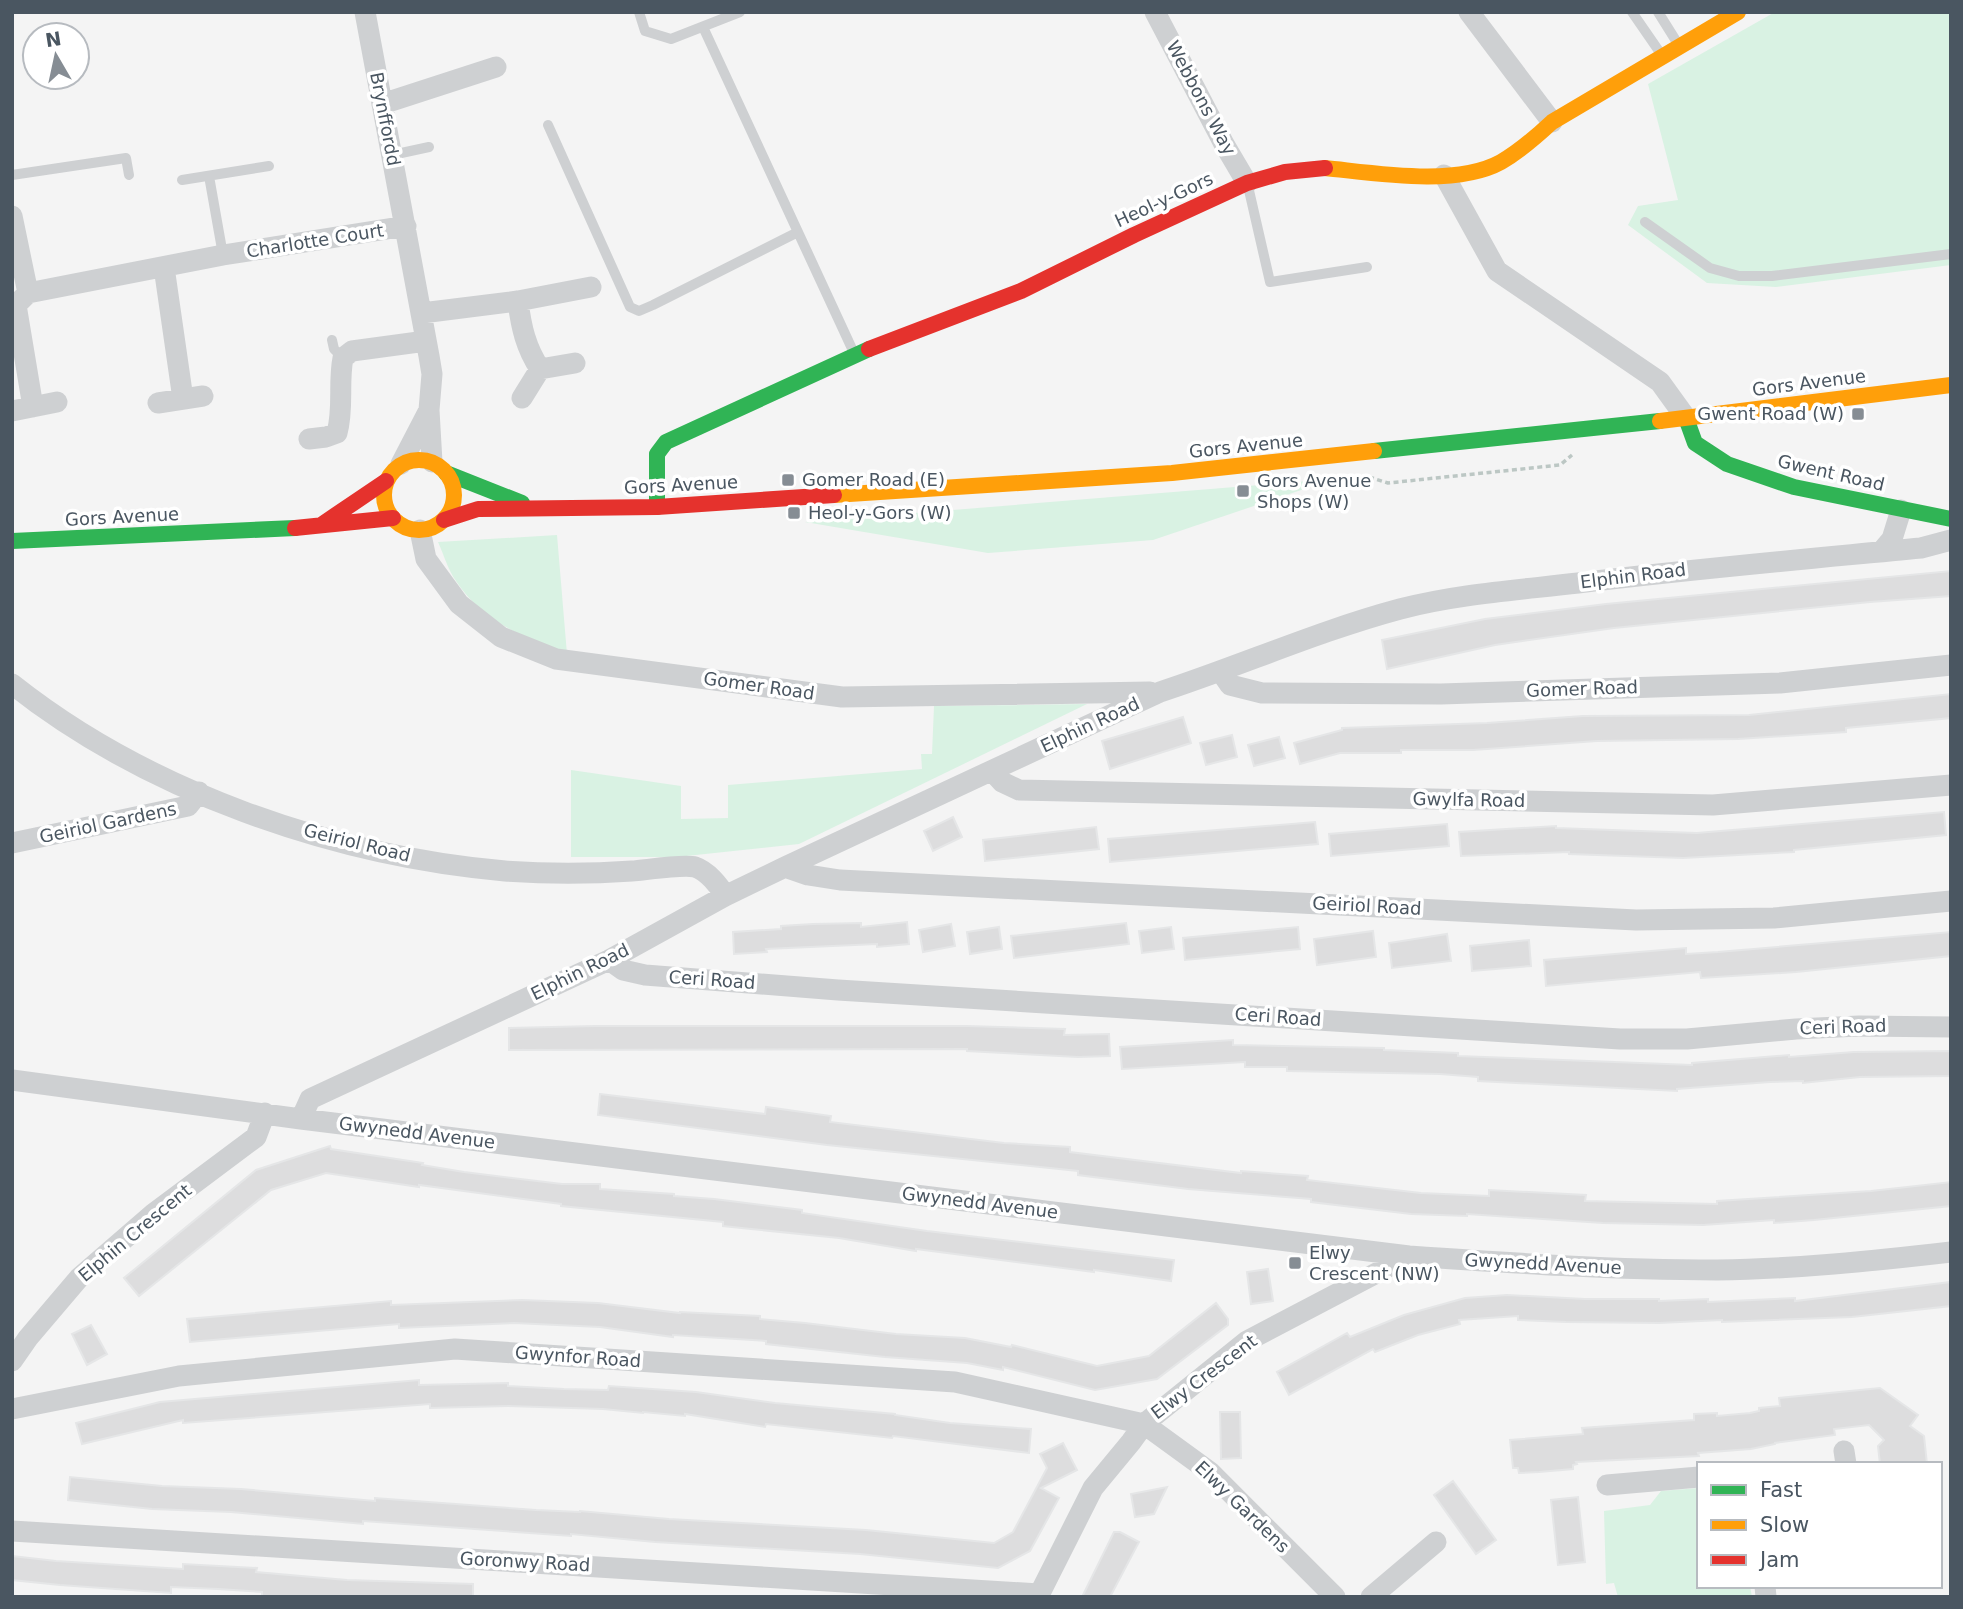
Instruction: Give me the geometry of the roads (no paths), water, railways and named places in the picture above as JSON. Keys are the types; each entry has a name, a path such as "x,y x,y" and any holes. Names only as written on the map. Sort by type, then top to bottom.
{"street":[{"name":"Brynffordd","path":"365,12 432,374 429,410"},
{"name":"Webbons Way","path":"1155,12 1247,183"},
{"path":"1469,12 1552,122"},
{"name":"Heol-y-Gors","path":"657,507 657,454 666,442 855,355 1021,291 1247,183 1285,172 1320,168 1415,176 1470,173 1499,163 1527,145 1552,122 1738,12"},
{"path":"382,104 496,67"},
{"path":"1444,175 1497,271 1660,382 1686,418"},
{"path":"12,216 28,293 16,305 23,409 57,402"},
{"name":"Charlotte Court","path":"28,293 223,255 406,226"},
{"path":"158,403 193,397 164,267"},
{"path":"422,313 518,301 590,287"},
{"path":"518,301 522,331 540,369"},
{"path":"309,439 326,437 337,432 341,419 338,349 352,351 426,341"},
{"path":"522,398 540,369 575,363"},
{"name":"Gors Avenue","path":"444,520 478,509 657,507 1172,473 1686,418 1951,385"},
{"path":"401,464 429,410"},
{"path":"386,481 386,508 404,527 420,530 433,527 444,520 454,498 452,483 439,467 429,410"},
{"name":"Gwent Road","path":"1686,418 1695,443 1727,464 1794,488 1951,519"},
{"path":"318,527 386,481 401,464 412,460 439,467"},
{"name":"Gors Avenue","path":"439,467 542,510"},
{"path":"1881,552 1892,539 1901,510"},
{"name":"Gors Avenue","path":"12,541 318,527 393,518"},
{"name":"Gomer Road","path":"420,530 426,559 459,604 501,637 556,659 842,696 1160,692"},
{"name":"Elphin Road","path":"301,1119 310,1100 609,960 725,895 1160,692 1221,672 1313,635 1402,609 1487,593 1693,569 1921,548 1951,540"},
{"name":"Gomer Road","path":"1221,672 1230,685 1262,693 1441,694 1780,683 1951,665"},
{"name":"Geiriol Road","path":"12,684 48,712 141,767 252,814 333,839 411,858 506,871 603,873 695,867 719,885 725,895"},
{"name":"Gwylfa Road","path":"992,772 1002,782 1019,790 1687,805 1951,785"},
{"name":"Geiriol Gardens","path":"12,843 188,806 199,792"},
{"name":"Geiriol Road","path":"785,867 808,875 840,880 1636,920 1774,918 1951,901"},
{"name":"Ceri Road","path":"609,960 623,970 645,975 838,990 1620,1039 1687,1039 1859,1026 1951,1027"},
{"name":"Gwynedd Avenue","path":"12,1080 301,1119 1409,1256 1513,1264 1718,1270 1806,1267 1951,1252"},
{"name":"Elphin Crescent","path":"12,1361 79,1278 153,1214 256,1136 265,1113"},
{"name":"Elwy Crescent","path":"1038,1595 1093,1489 1144,1424 1247,1341 1409,1256"},
{"name":"Gwynfor Road","path":"12,1409 179,1376 455,1349 955,1381 1144,1424"},
{"name":"Elwy Gardens","path":"1144,1424 1210,1472 1335,1597"},
{"path":"1621,1490 1697,1477"},
{"name":"Goronwy Road","path":"12,1531 1038,1595"},
{"path":"1371,1597 1436,1542"}],"lane":[{"path":"639,12 645,31 671,38 740,12"},
{"path":"1632,12 1662,56"},
{"path":"1658,12 1679,47"},
{"path":"702,27 855,355"},
{"path":"548,125 630,307 639,311 798,232"},
{"path":"393,155 429,148"},
{"path":"12,175 126,158 129,175"},
{"path":"182,180 269,166"},
{"name":"Charlotte Court","path":"209,176 223,255"},
{"path":"1247,183 1270,282 1367,267"},
{"path":"1645,222 1710,268 1739,276 1772,276 1951,254"}],"place":[{"name":"Gwent Road (W)","path":"1858,414"},
{"name":"Gomer Road (E)","path":"788,480"},
{"name":"Gors Avenue Shops (W)","path":"1243,491"},
{"name":"Heol-y-Gors (W)","path":"794,513"},
{"name":"Elwy Crescent (NW)","path":"1295,1263"}]}
